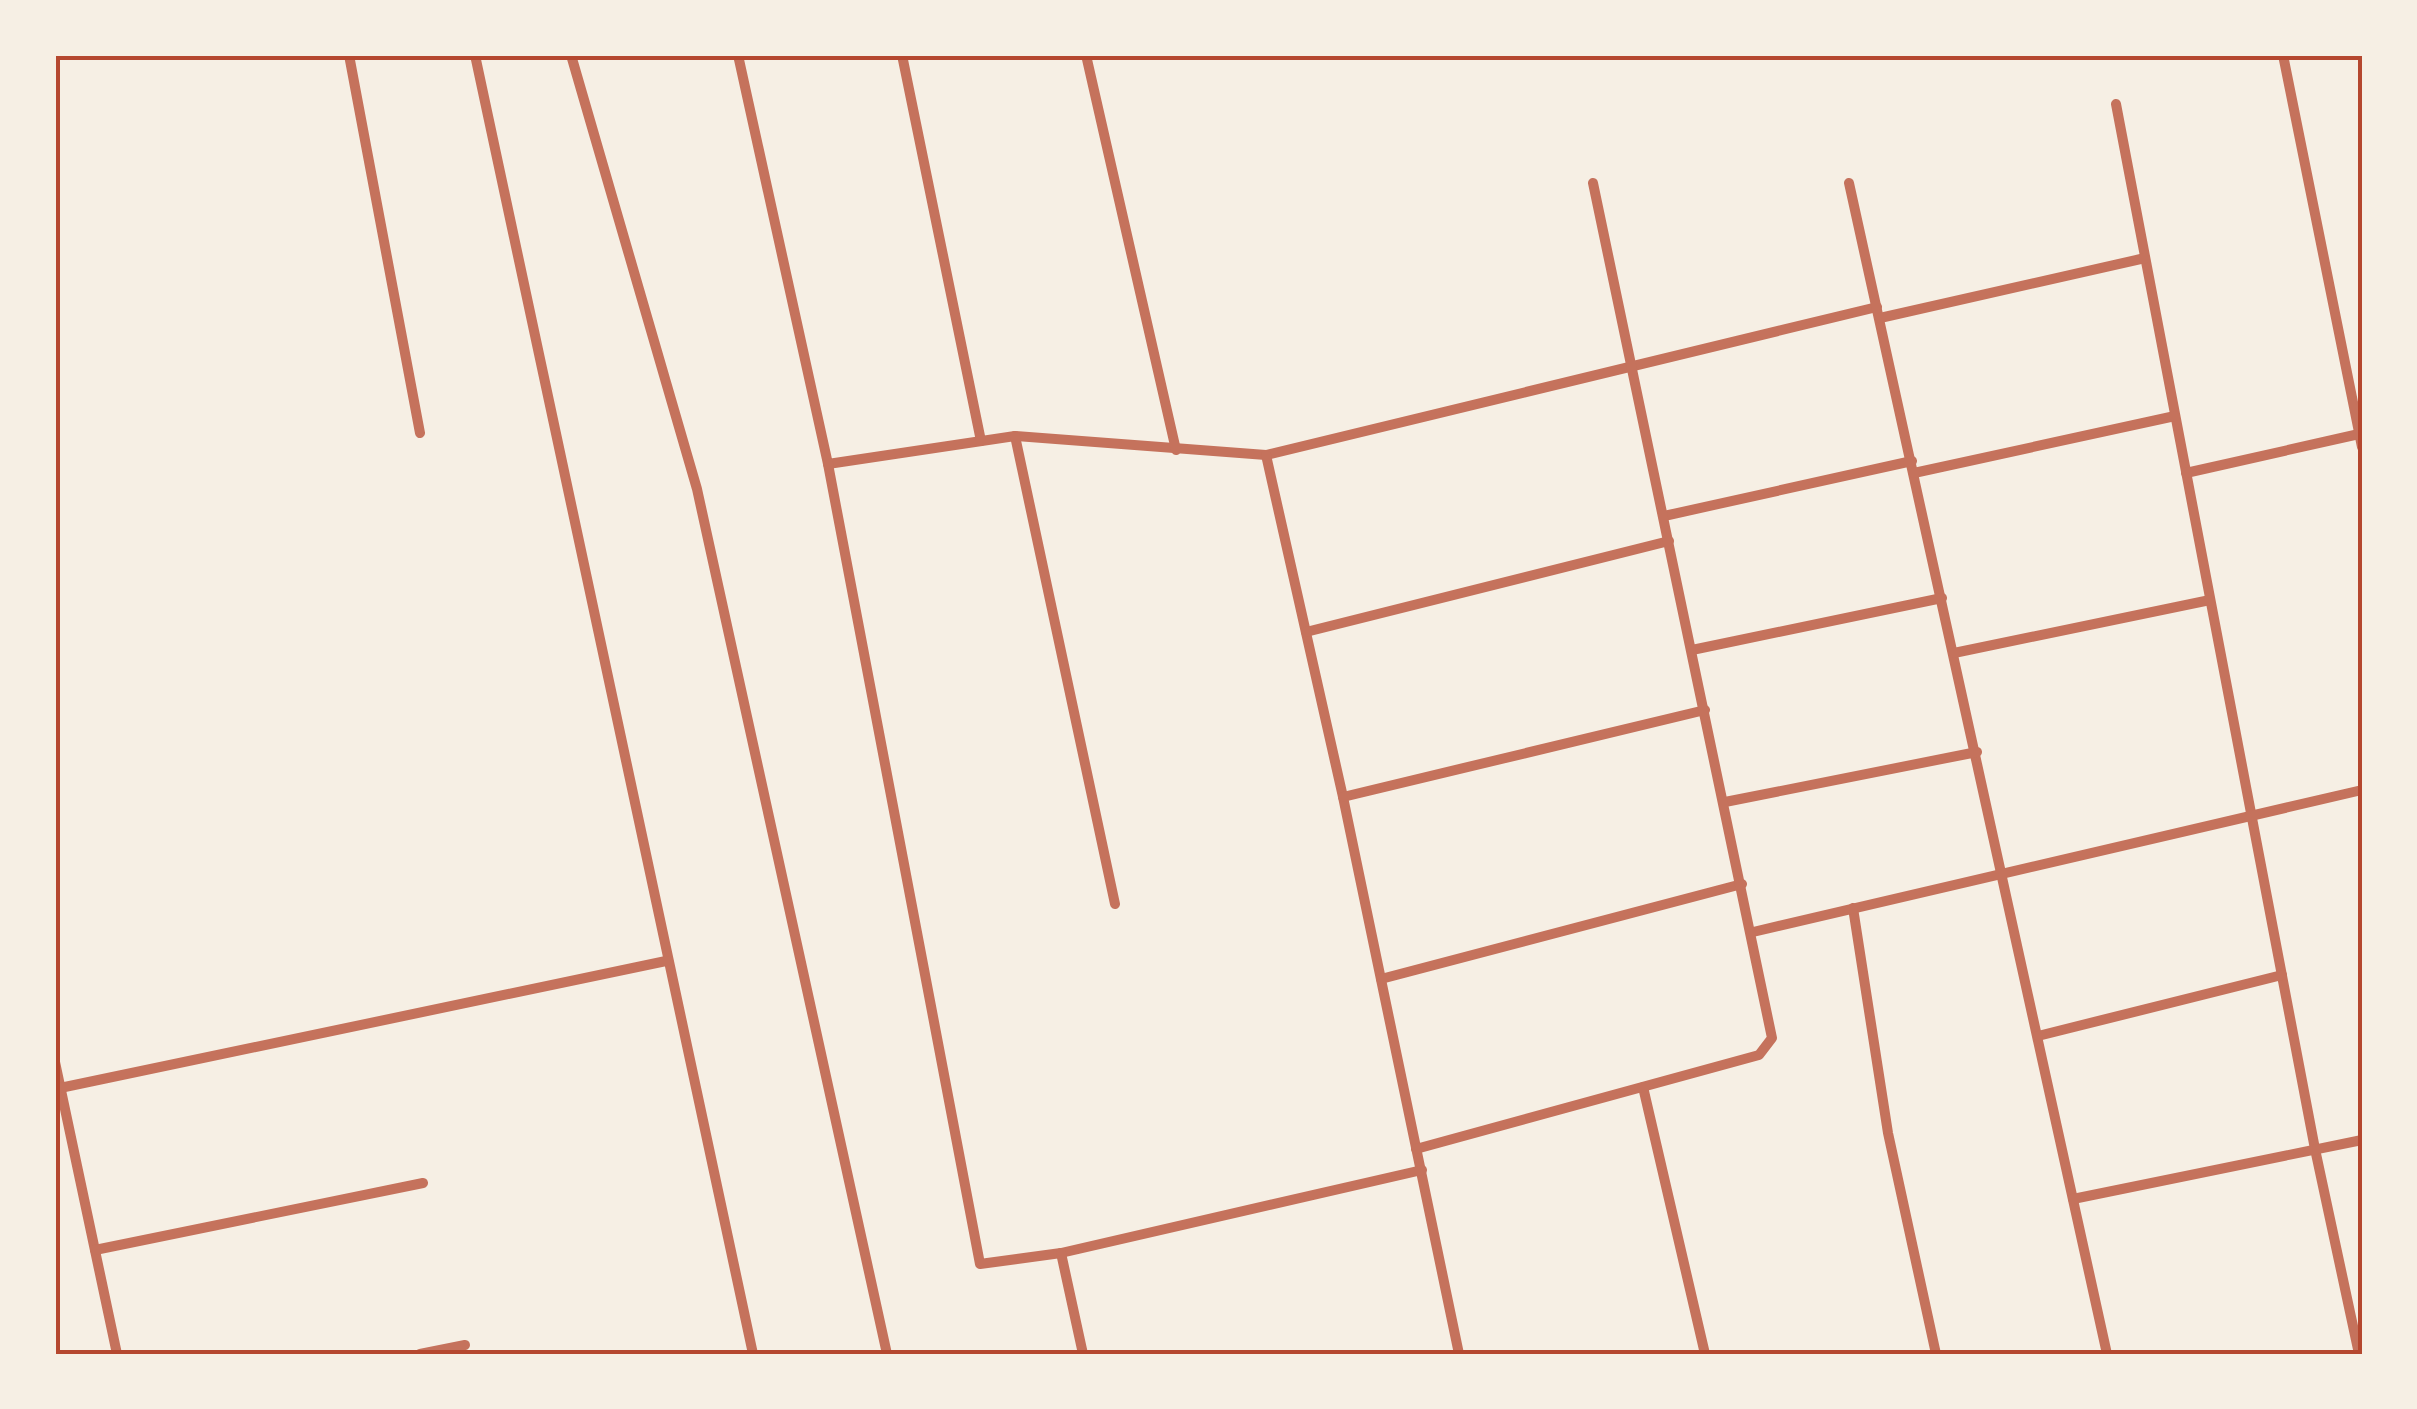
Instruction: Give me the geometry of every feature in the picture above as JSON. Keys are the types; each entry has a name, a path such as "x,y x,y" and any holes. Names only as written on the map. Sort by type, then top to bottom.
{"street":[{"path":"350,55 420,434"},
{"path":"475,55 753,1354"},
{"path":"572,55 697,489 887,1354"},
{"path":"738,55 828,464 974,1252 980,1264 989,1266 1060,1252 1422,1170"},
{"path":"902,55 981,441"},
{"path":"1086,55 1176,450"},
{"path":"2282,55 2362,447"},
{"path":"2116,104 2315,1149 2359,1354"},
{"path":"1416,1149 1759,1055 1767,1048 1773,1027 1593,183"},
{"path":"1850,183 2107,1354"},
{"path":"828,464 1014,436 1266,456 1632,367 2145,258"},
{"path":"1664,516 2175,416"},
{"path":"2186,472 2360,434"},
{"path":"1014,436 1115,904"},
{"path":"1266,456 1343,797 1458,1354"},
{"path":"1306,632 1670,541"},
{"path":"1692,650 1942,598"},
{"path":"1954,653 2210,600"},
{"path":"1343,797 1705,710"},
{"path":"1725,802 1976,752"},
{"path":"1753,932 2362,790"},
{"path":"1381,980 1742,884"},
{"path":"1853,908 1888,1133 1936,1354"},
{"path":"60,1088 666,961"},
{"path":"2038,1036 2282,976"},
{"path":"55,1062 116,1354"},
{"path":"1643,1087 1706,1354"},
{"path":"2072,1199 2362,1140"},
{"path":"95,1250 423,1183"},
{"path":"1060,1252 1083,1354"},
{"path":"420,1354 465,1345"}]}
